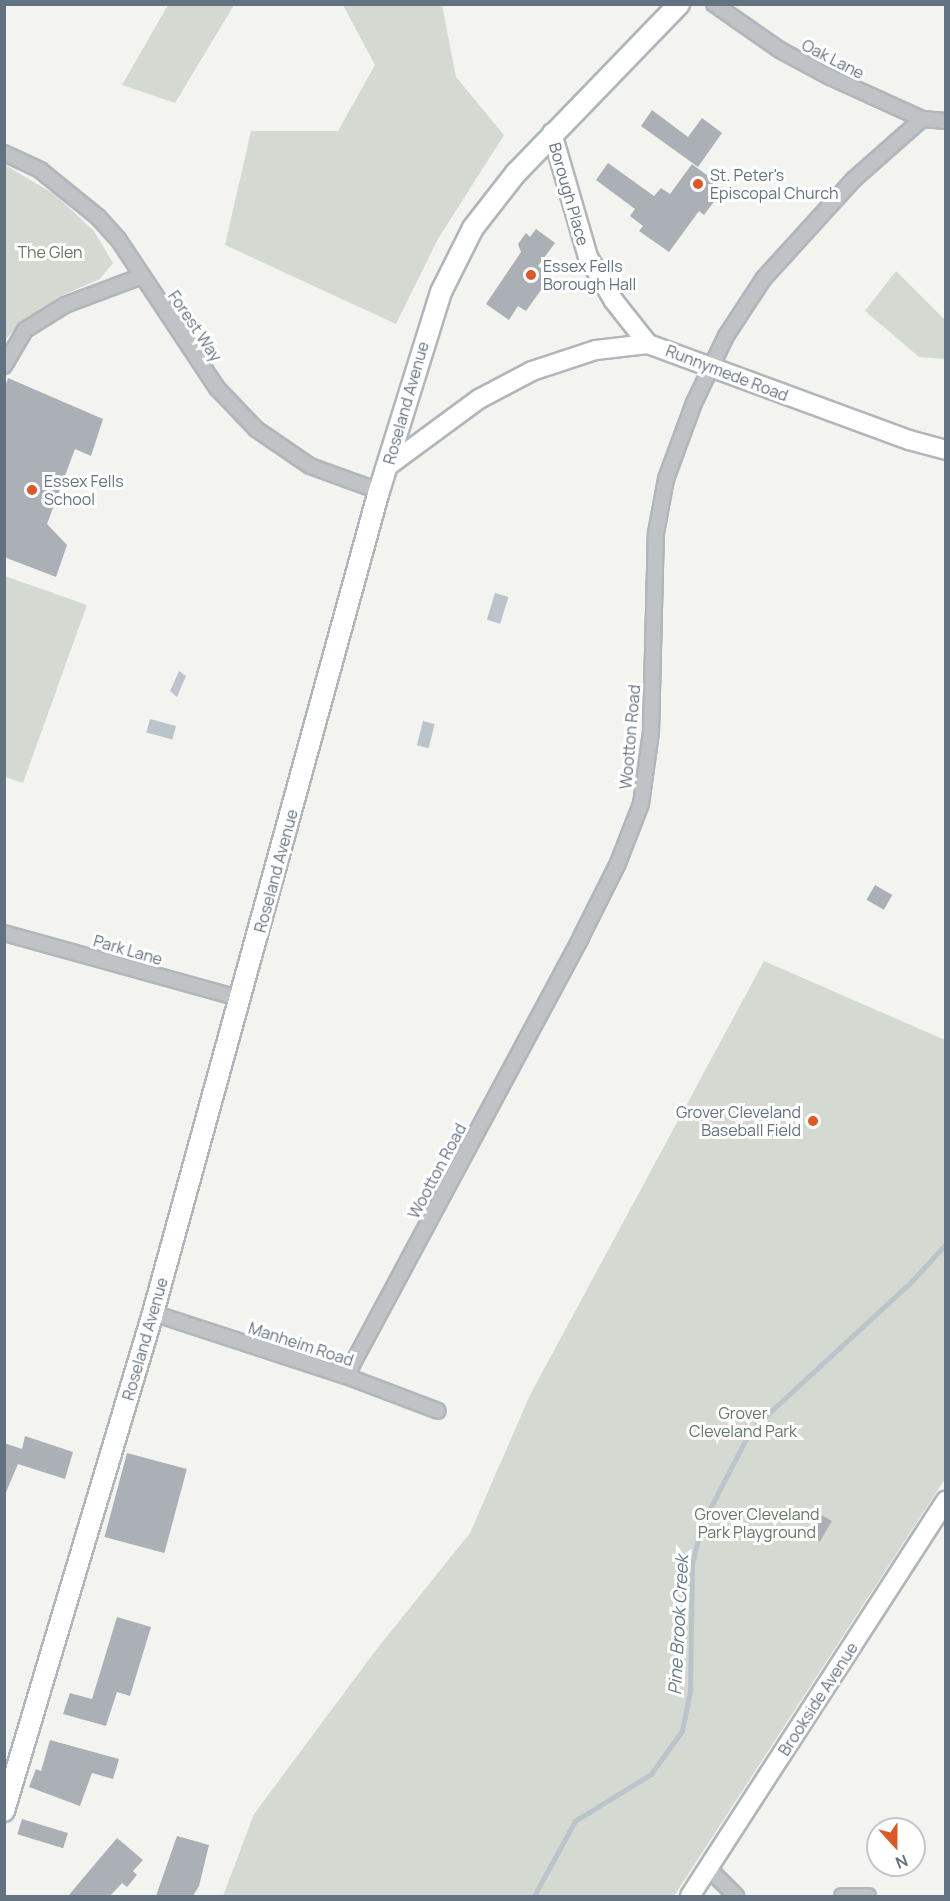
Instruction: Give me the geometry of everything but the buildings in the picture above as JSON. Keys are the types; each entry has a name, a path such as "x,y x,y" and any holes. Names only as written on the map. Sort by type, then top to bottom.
{"main road":[{"name":"Roseland Avenue","path":"4,1811 153,1313 242,999 410,382 456,257 492,201 552,133 679,4"}],"street":[{"name":"Oak Lane","path":"714,4 789,55 922,119 945,121"},
{"name":"Wootton Road","path":"346,1376 581,938 618,863 640,804 651,732 656,533 666,480 712,366 739,314 793,244 854,179 922,119"},
{"name":"Borough Place","path":"552,133 588,257 614,301 648,344"},
{"name":"Forest Way","path":"4,153 40,170 77,196 118,239 217,388 256,429 310,466 379,491"},
{"path":"4,366 25,330 64,305 142,276"},
{"name":"Runnymede Road","path":"388,466 479,399 532,371 596,350 648,344 909,440 945,450"},
{"name":"Park Lane","path":"4,933 242,999"},
{"name":"Manheim Road","path":"153,1313 346,1376 438,1411"},
{"name":"Brookside Avenue","path":"690,1896 945,1501"},
{"path":"708,1868 736,1896"},
{"path":"842,1896 868,1896"}],"green space":[{"path":"168,5 234,5 175,103 122,85"},
{"path":"343,5 442,5 456,77 504,135 438,239 396,324 225,245 251,131 338,131 375,65"},
{"name":"The Glen","path":"5,165 54,194 94,231 113,263 100,279 59,297 21,323 5,340"},
{"path":"896,271 945,320 945,359 919,357 865,311"},
{"path":"5,576 87,605 23,783 5,777"},
{"name":"Grover Cleveland Park","path":"764,961 945,1040 945,1479 674,1896 223,1896 254,1814 376,1650 470,1533 530,1395"}],"shaded area":[{"path":"495,593 508,597 500,624 487,620"},
{"path":"179,671 186,676 177,697 170,691"},
{"path":"150,719 176,726 172,740 146,733"},
{"path":"423,721 435,724 429,748 417,745"}],"waterway":[{"name":"Pine Brook Creek","path":"534,1896 575,1821 651,1774 682,1731 690,1691 692,1564 702,1524 746,1439 756,1425 912,1281 946,1244"}],"place":[{"name":"St. Peter's Episcopal Church","path":"698,184"},
{"name":"Essex Fells Borough Hall","path":"531,275"},
{"name":"Essex Fells School","path":"32,490"},
{"name":"Grover Cleveland Baseball Field","path":"813,1121"}],"park label":[{"name":"Grover Cleveland Park Playground","path":"757,1523"}]}
